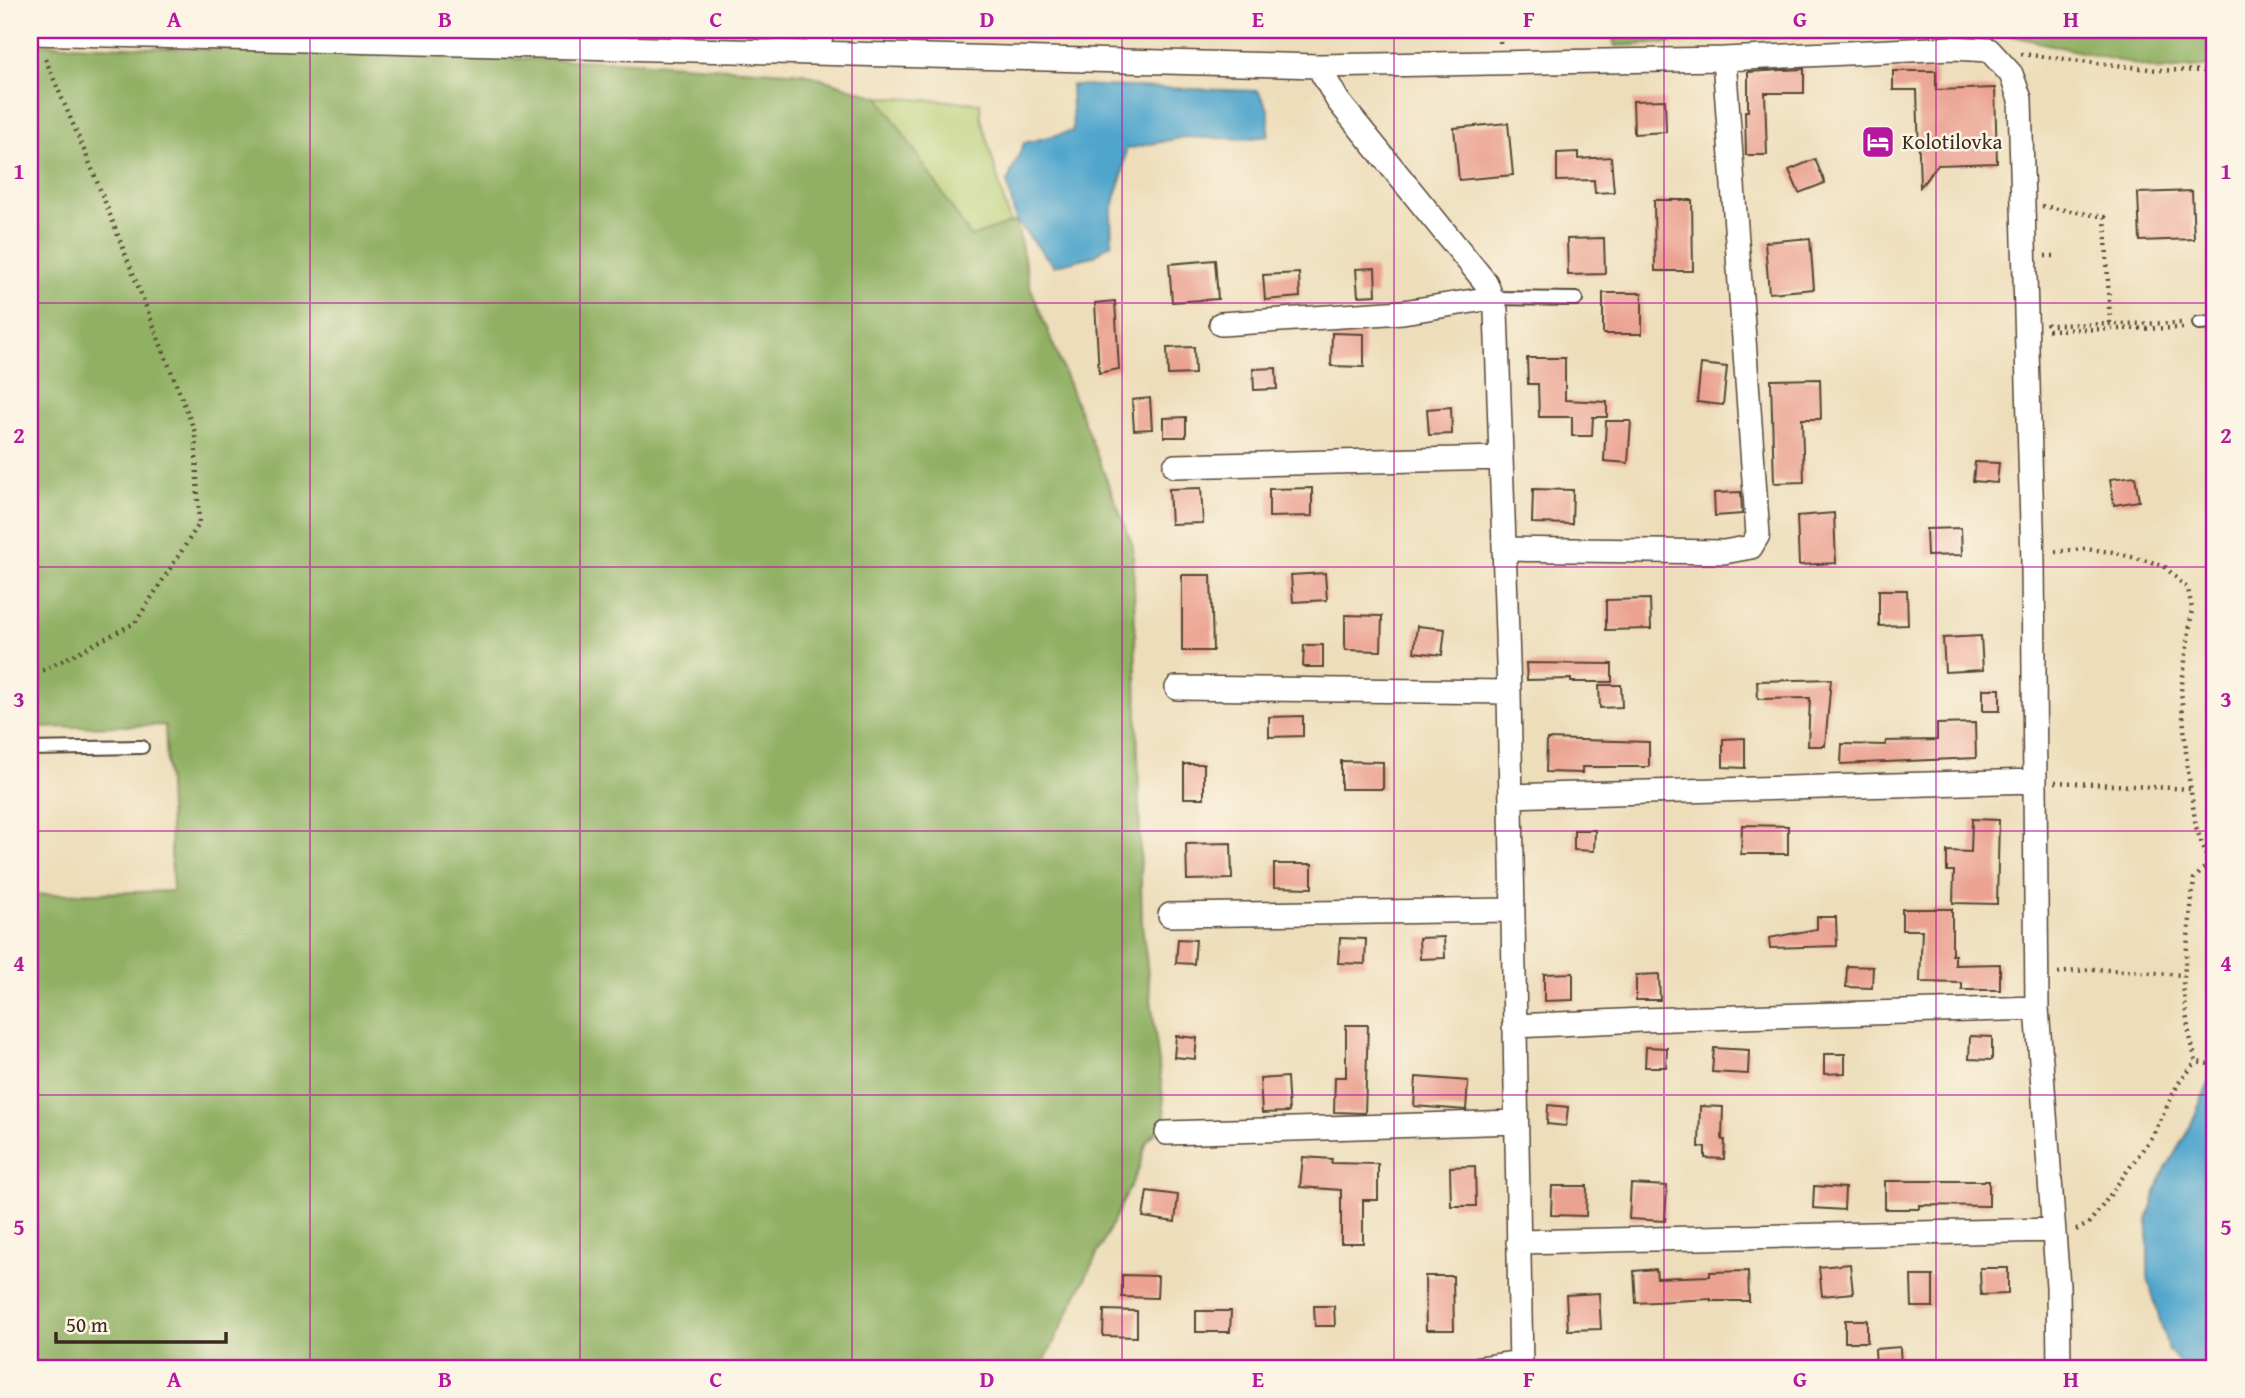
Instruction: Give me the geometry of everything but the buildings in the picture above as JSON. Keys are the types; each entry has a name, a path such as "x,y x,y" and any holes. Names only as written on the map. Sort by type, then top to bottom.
{"street":[{"path":"816,53 823,30"},
{"path":"32,33 1318,66 1724,59 1952,48 1989,50 2011,74 2020,99 2036,325 2032,561 2037,1008 2059,1286 2059,1368"},
{"path":"1504,550 1724,552 1751,547 1758,535 1724,59"},
{"path":"1318,66 1338,101 1486,283 1496,310 1509,692 1520,1365 1480,1368"},
{"path":"1221,324 1403,312 1492,298"},
{"path":"1175,466 1500,458"},
{"path":"1177,688 1509,692"},
{"path":"1511,796 2034,781"},
{"path":"1170,915 1511,910"},
{"path":"1514,1026 2037,1008"},
{"path":"1167,1133 1516,1122"},
{"path":"1518,1242 2053,1230"}],"lane":[{"path":"1492,298 1577,299"},
{"path":"2199,323 2215,322"},
{"path":"30,749 142,747"}],"path":[{"path":"30,677 135,623 199,524 195,432 92,169 32,33"},
{"path":"1989,50 2158,70 2215,71"},
{"path":"2040,214 2040,206 2105,217 2110,324"},
{"path":"2041,245 2041,257 2058,256"},
{"path":"2036,325 2194,328 2199,323"},
{"path":"2036,325 2199,323"},
{"path":"2032,561 2046,553 2084,550 2112,552 2163,565 2188,589 2192,609 2181,691 2196,827 2209,863"},
{"path":"2034,781 2191,789"},
{"path":"2209,863 2215,864"},
{"path":"2196,1062 2188,1028 2183,986 2194,879 2209,863"},
{"path":"2037,975 2094,969 2184,975"},
{"path":"2196,1062 2209,1064"},
{"path":"2053,1230 2067,1236 2088,1224 2153,1135 2178,1084 2196,1062"}],"green space":[{"path":"1611,30 1928,30 1615,46"},
{"path":"1987,30 2215,30 2215,66 2158,70"},
{"path":"30,44 635,62 803,73 879,97 971,237 1016,221 1030,286 1133,546 1142,924 1166,1123 1147,1141 1138,1171 1041,1368 30,1368 30,895 173,891 165,725 30,728"},
{"path":"879,97 980,103 981,118 1010,223 971,237"}],"water":[{"path":"1071,85 1258,91 1269,111 1268,136 1244,139 1185,137 1126,149 1111,214 1112,243 1093,256 1054,266 1016,221 1007,182 1024,143 1073,131"},
{"path":"2215,1069 2215,1368 2184,1368 2168,1349 2148,1278 2148,1218 2161,1177 2189,1129"}],"place":[{"name":"Kolotilovka","path":"1878,142"}]}
